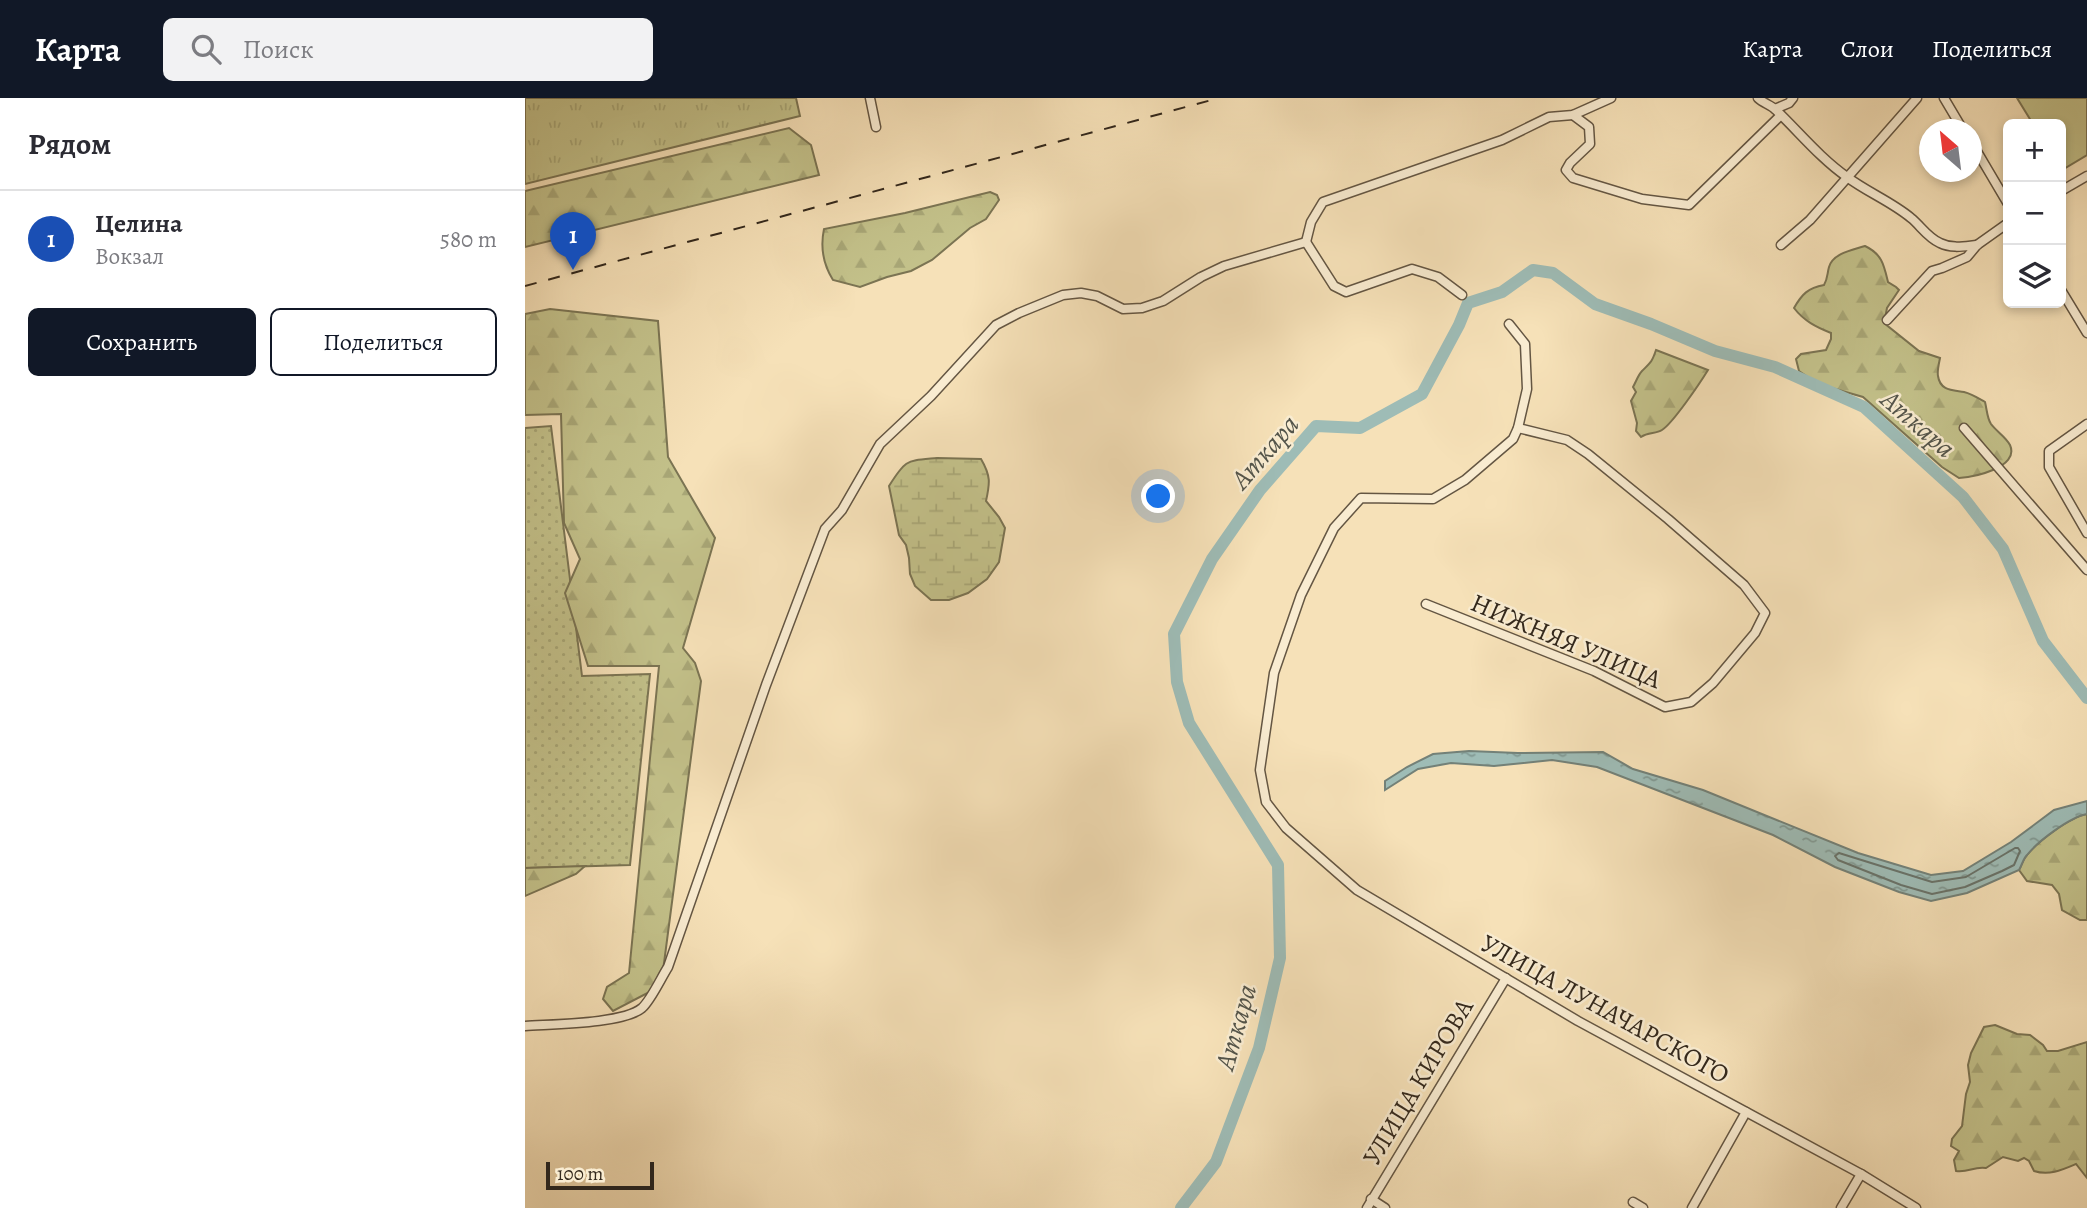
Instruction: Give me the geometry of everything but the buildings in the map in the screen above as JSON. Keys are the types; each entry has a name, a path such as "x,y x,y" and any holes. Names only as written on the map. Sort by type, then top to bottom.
{"street":[{"path":"870,98 876,127"},
{"path":"1462,295 1438,276 1412,269 1346,292 1334,286 1306,242 1311,222 1323,202 1502,140 1549,117 1573,115 1611,98"},
{"path":"1758,98 1777,112 1847,178 1912,218 1927,235 1954,247 1977,245"},
{"path":"1573,115 1589,127 1590,144 1566,170 1573,178 1641,199 1689,205 1793,98"},
{"path":"1781,245 1810,220 1917,98"},
{"path":"1944,98 1956,119"},
{"path":"1982,160 2003,196"},
{"path":"2066,188 2087,176"},
{"path":"1887,320 1932,271 1967,257 1977,245 2003,227"},
{"path":"525,1026 612,1019 631,1014 643,1007 668,967 767,685 825,530 842,510 880,444 931,396 983,338 996,325 1007,319 1063,295 1081,293 1097,296 1123,309 1142,308 1163,301 1224,266 1306,242"},
{"path":"2066,298 2087,333"},
{"path":"1509,324 1525,344 1527,389 1518,428"},
{"path":"2087,424 2049,451 2049,467 2087,533"},
{"name":"НИЖНЯЯ УЛИЦА","path":"1426,604 1594,671 1665,707 1691,702 1713,683 1755,633 1765,613 1744,585 1668,519 1567,440 1518,428"},
{"name":"УЛИЦА ЛУНАЧАРСКОГО","path":"1518,428 1513,439 1465,480 1433,499 1361,498 1335,528 1301,595 1275,673 1260,770 1266,802 1286,828 1357,890 1578,1021 1861,1174 1916,1208"},
{"path":"1964,428 2087,570"},
{"name":"УЛИЦА КИРОВА","path":"1367,1208 1506,978"},
{"path":"1692,1208 1746,1112"},
{"path":"1842,1208 1861,1174"},
{"path":"1371,1199 1385,1208"},
{"path":"1633,1202 1643,1208"}],"green space":[{"path":"525,98 796,98 800,116 525,184"},
{"path":"2017,98 2087,98 2087,155 2066,168 2066,119 2030,119"},
{"path":"789,128 811,145 819,175 525,247 525,191"},
{"path":"990,192 997,195 999,200 986,219 970,228 932,260 911,271 860,287 833,280 822,249 824,229"},
{"path":"1865,246 1879,256 1888,282 1899,290 1887,308 1884,323 1919,351 1940,358 1938,376 1941,385 1985,402 1991,424 2010,445 2008,460 1994,470 1959,478 1942,467 1863,397 1818,384 1799,371 1796,359 1801,354 1826,350 1831,333 1802,317 1794,308 1806,292 1824,285 1831,262 1835,258"},
{"path":"550,309 658,321 668,457 715,538 683,648 695,663 701,681 661,986 613,1011 603,999 607,987 629,973 659,666 588,666 565,593 580,559 564,523 561,414 525,415 525,314"},
{"path":"1656,350 1708,370 1667,426 1641,437 1636,431 1637,423 1631,401 1636,392 1633,387"},
{"path":"551,426 582,676 650,674 630,865 525,868 525,428"},
{"path":"937,458 981,459 989,480 986,501 1005,528 999,562 987,579 968,593 949,600 931,600 915,586 910,574 906,545 899,535 889,486 908,463"},
{"path":"2087,814 2087,920 2080,920 2062,910 2059,894 2052,885 2027,881 2019,870 2032,849 2046,837 2063,825"},
{"path":"585,866 576,874 525,896 525,868"},
{"path":"1995,1025 2017,1034 2030,1035 2047,1051 2058,1051 2087,1042 2087,1178 2076,1164 2045,1173 2034,1171 2029,1161 2024,1158 2018,1161 2003,1157 1986,1168 1956,1171 1954,1160 1959,1151 1951,1146 1952,1139 1962,1126 1970,1082 1968,1065 1971,1053 1984,1027"}],"water":[{"path":"1469,751 1603,752 1633,769 1703,790 1858,853 1931,875 1963,871 2011,842 2054,810 2087,801 2087,814 2063,825 2046,837 2032,849 2019,870 1967,893 1931,901 1899,892 1835,867 1773,835 1597,767 1552,760 1494,766 1451,763 1418,769 1385,790 1385,781 1433,754"}],"waterway":[{"name":"Аткара","path":"1181,1208 1216,1162 1259,1048 1280,958 1278,865 1189,723 1177,682 1174,634 1212,559 1260,490 1316,426 1360,428 1422,394 1468,303 1502,292 1533,270 1553,273 1595,304 1715,351 1775,367 1864,407 1963,497 2003,549 2043,641 2087,698"}],"railway":[{"path":"525,286 1219,98"}],"place":[{"name":"Целина","path":"573,270"}]}
